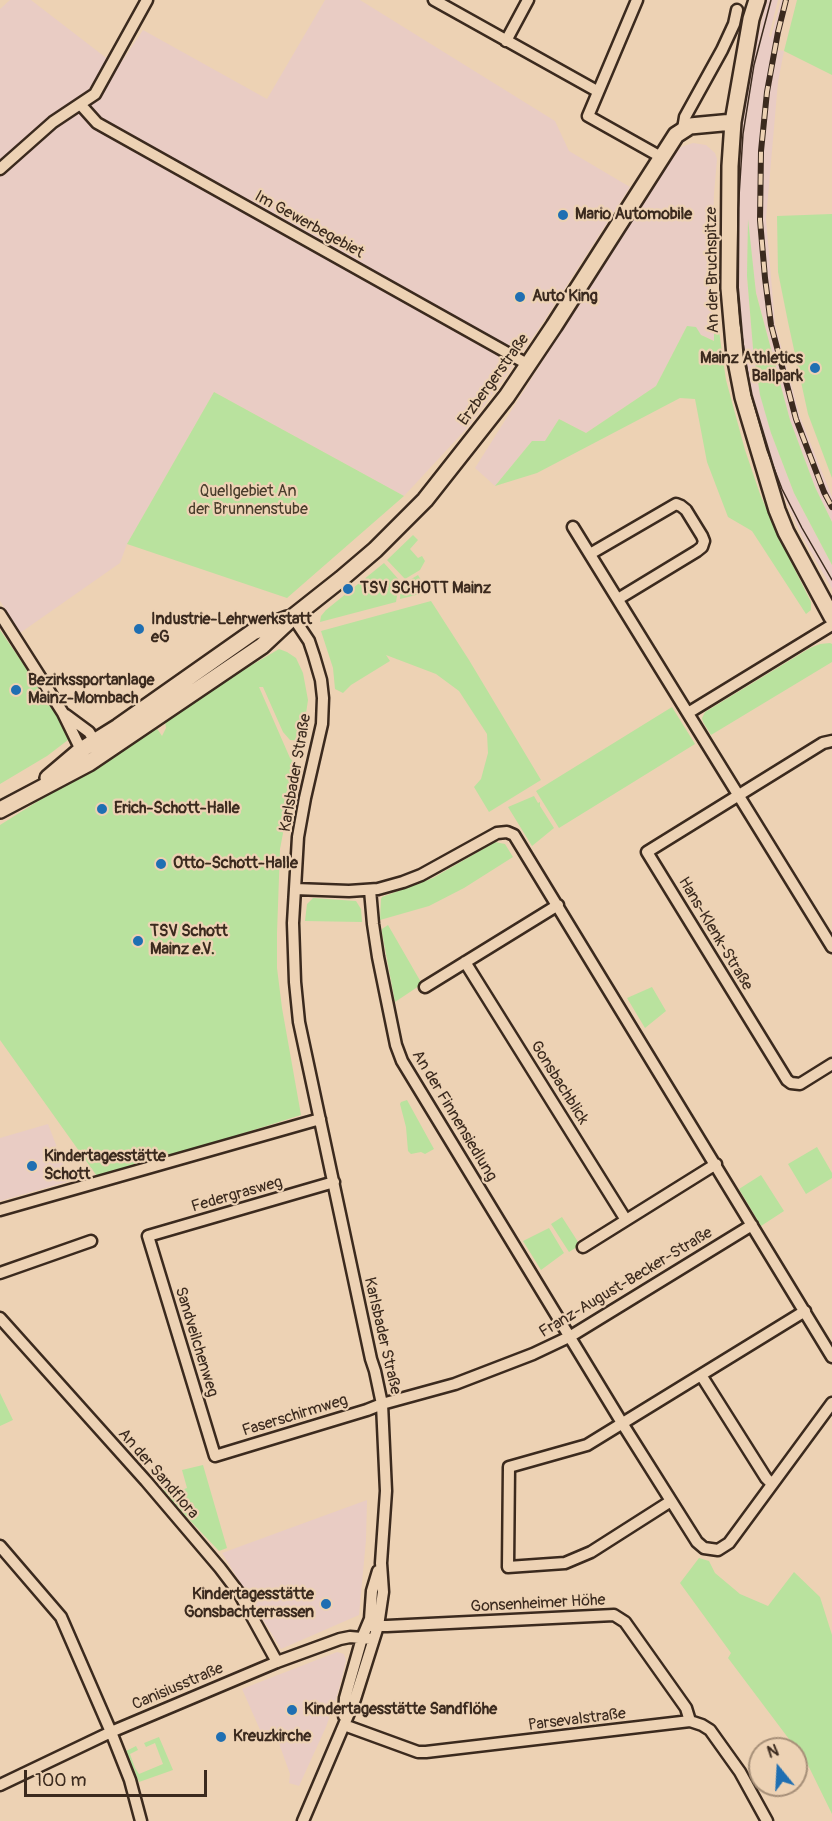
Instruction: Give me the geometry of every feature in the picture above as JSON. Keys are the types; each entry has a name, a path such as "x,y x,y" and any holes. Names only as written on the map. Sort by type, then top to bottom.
{"main road":[{"name":"An der Bruchspitze","path":"757,0 751,19 733,123 730,187 730,317 743,397 777,510 786,532 832,617"},
{"path":"683,129 690,126 733,123"},
{"name":"Erzbergerstraße","path":"0,810 99,748 118,727 253,632 293,617 375,550 425,500 507,396 661,157 683,129"},
{"name":"An der Bruchspitze","path":"758,449 799,537 832,595"}],"street":[{"path":"0,169 53,122 94,94 147,0"},
{"path":"434,0 597,91"},
{"path":"506,41 528,0"},
{"path":"637,0 588,116 661,157"},
{"path":"746,0 751,19"},
{"name":"Erzbergerstraße","path":"683,129 686,117 730,32 737,10"},
{"name":"Im Gewerbegebiet","path":"80,104 97,123 529,365"},
{"path":"590,554 676,504 686,510 702,536 704,541 702,547 697,551 618,600"},
{"path":"573,527 832,947"},
{"path":"0,614 63,713 85,757"},
{"name":"Karlsbader Straße","path":"293,617 309,641 321,680 323,698 322,724 298,837 293,960 298,1012 382,1404 386,1491 381,1563 383,1592 368,1638 355,1699 303,1821"},
{"path":"688,713 832,625"},
{"path":"63,713 89,732 99,748"},
{"path":"739,795 823,743 832,741"},
{"name":"Hans-Klenk-Straße","path":"739,795 647,852 787,1080 800,1084 832,1064"},
{"path":"295,890 370,890 403,882 421,875 496,832 507,832 514,835 832,1357"},
{"name":"An der Finnensiedlung","path":"370,890 378,957 397,1050 622,1423 697,1542 704,1548 718,1550 729,1543 772,1484"},
{"path":"425,987 558,905"},
{"name":"Gonsbachblick","path":"465,962 626,1220"},
{"path":"0,1210 320,1119"},
{"path":"583,1247 716,1164"},
{"name":"Federgrasweg","path":"148,1236 334,1182"},
{"name":"Franz-August-Becker-Straße","path":"382,1404 455,1384 492,1371 571,1336 752,1225"},
{"name":"Sandveilchenweg","path":"148,1236 215,1456"},
{"path":"0,1273 91,1241"},
{"path":"671,1501 591,1552 565,1563 508,1567 509,1467 587,1445 805,1311"},
{"name":"An der Sandflora","path":"0,1318 146,1481 220,1568 239,1593 277,1662"},
{"path":"701,1375 772,1484 832,1404"},
{"name":"Faserschirmweg","path":"215,1456 382,1404"},
{"path":"0,1546 60,1617 111,1732 130,1780 141,1821"},
{"name":"Gonsenheimer Höhe","path":"373,1626 614,1615 625,1622 686,1708 690,1721"},
{"name":"Canisiusstraße","path":"0,1785 111,1732 277,1662 340,1639 368,1638"},
{"path":"690,1721 710,1730 740,1772 767,1821"},
{"name":"Parsevalstraße","path":"344,1725 418,1752 426,1752 690,1721"}],"shaded area":[{"path":"10,0 31,0 118,67 143,30 267,99 325,0 360,0 555,121 569,151 630,187 542,324 500,384 468,427 404,496 214,392 127,544 120,563 20,633 0,601 0,9"},
{"path":"767,0 778,0 769,36 771,37 781,0 789,0 777,50 784,51 778,82 766,219 775,324 800,417 832,497 832,522 815,487 790,420 756,292 748,226 747,276 753,348 758,382 771,433 794,493 832,565 832,589 802,536 778,484 760,438 743,368 735,277 740,128 756,32 759,32"},
{"path":"693,143 706,145 715,153 717,159 711,287 715,341 687,326 656,386 586,433 559,419 545,441 532,441 495,486 475,468 672,156 681,147"},
{"name":"Kindertagesstätte Schott","path":"48,1124 70,1181 0,1201 0,1138"},
{"path":"367,1500 359,1615 281,1649 222,1553"},
{"name":"Kindertagesstätte Sandflöhe","path":"337,1652 344,1654 346,1661 326,1727 299,1786 289,1783 290,1774 276,1735 264,1739 242,1689"}],"green space":[{"path":"797,0 832,0 832,75 784,51"},
{"name":"Mainz Athletics Ballpark","path":"832,214 832,478 808,414 788,322 778,272 777,216"},
{"path":"748,219 756,293 790,420 815,487 832,522 832,565 794,493 771,433 760,395 753,348 747,276"},
{"path":"687,326 696,327 701,335 714,341 714,328 719,331 726,380 745,450 777,534 811,602 811,610 806,614 752,531 728,517 707,462 695,399 680,398 537,473 495,486 532,441 545,441 559,419 586,433 656,386"},
{"name":"Quellgebiet An der Brunnenstube","path":"214,392 404,496 287,598 127,544"},
{"path":"413,535 418,540 410,549 418,558 422,556 425,561 420,570 405,579 387,560"},
{"path":"384,563 401,582 396,602 320,622 326,610"},
{"path":"418,575 428,592 400,599 401,585"},
{"path":"431,601 541,780 489,812 474,787 481,779 488,753 487,734 459,691 436,674 386,655 390,661 351,685 343,693 335,689 333,668 321,631"},
{"name":"Bezirkssportanlage Mainz-Mombach","path":"0,630 58,715 68,740 47,756 0,784"},
{"path":"832,644 832,662 711,735 703,722 705,712 810,648"},
{"name":"TSV Schott Mainz e.V.","path":"279,649 296,658 303,673 308,700 302,741 290,740 283,732 263,687 259,687 290,758 296,765 280,849 277,968 301,1115 99,1179 0,1040 0,825 156,727 162,736 166,728 165,721"},
{"path":"672,707 695,744 559,828 536,791"},
{"path":"534,796 538,803 540,802 540,806 554,828 532,846 508,807"},
{"path":"495,842 505,844 513,857 464,888 429,906 380,920 382,897 433,878"},
{"path":"313,898 356,901 361,909 362,922 305,921 307,904"},
{"path":"388,925 422,984 395,1002 382,933 382,929"},
{"path":"652,987 666,1011 645,1028 627,998"},
{"path":"407,1100 434,1149 425,1154 421,1152 411,1154 408,1151 406,1127 400,1104"},
{"path":"817,1147 832,1173 832,1178 806,1194 788,1164"},
{"path":"761,1175 784,1211 761,1226 739,1189"},
{"path":"562,1217 580,1245 569,1252 551,1224"},
{"path":"549,1228 564,1253 541,1270 523,1241"},
{"path":"0,1393 13,1420 0,1426"},
{"path":"203,1465 227,1548 219,1551 161,1490 174,1486 176,1492 187,1488 182,1470"},
{"path":"699,1558 709,1561 715,1573 740,1594 768,1606 794,1572 820,1597 832,1635 832,1814 808,1765 808,1737 787,1737 728,1658 731,1653 680,1583"},
{"path":"159,1737 173,1770 139,1782 126,1751 136,1746 138,1750 130,1754 139,1774 163,1764 155,1743 146,1747 144,1743"}],"tram line":[{"path":"771,0 754,65 743,134 738,212 737,287 740,323 751,394 767,450 782,489 832,580"}],"railway":[{"path":"786,0 767,92 761,151 760,220 765,278 771,325 796,419 832,507"}],"place":[{"name":"Mario Automobile","path":"563,215"},
{"name":"Auto King","path":"520,297"},
{"name":"Mainz Athletics Ballpark","path":"815,368"},
{"name":"TSV SCHOTT Mainz","path":"348,589"},
{"name":"Industrie-Lehrwerkstatt eG","path":"139,629"},
{"name":"Bezirkssportanlage Mainz-Mombach","path":"16,690"},
{"name":"Erich-Schott-Halle","path":"102,809"},
{"name":"Otto-Schott-Halle","path":"161,864"},
{"name":"TSV Schott Mainz e.V.","path":"138,941"},
{"name":"Kindertagesstätte Schott","path":"32,1166"},
{"name":"Kindertagesstätte Gonsbachterrassen","path":"326,1604"},
{"name":"Kindertagesstätte Sandflöhe","path":"292,1710"},
{"name":"Kreuzkirche","path":"221,1737"}]}
